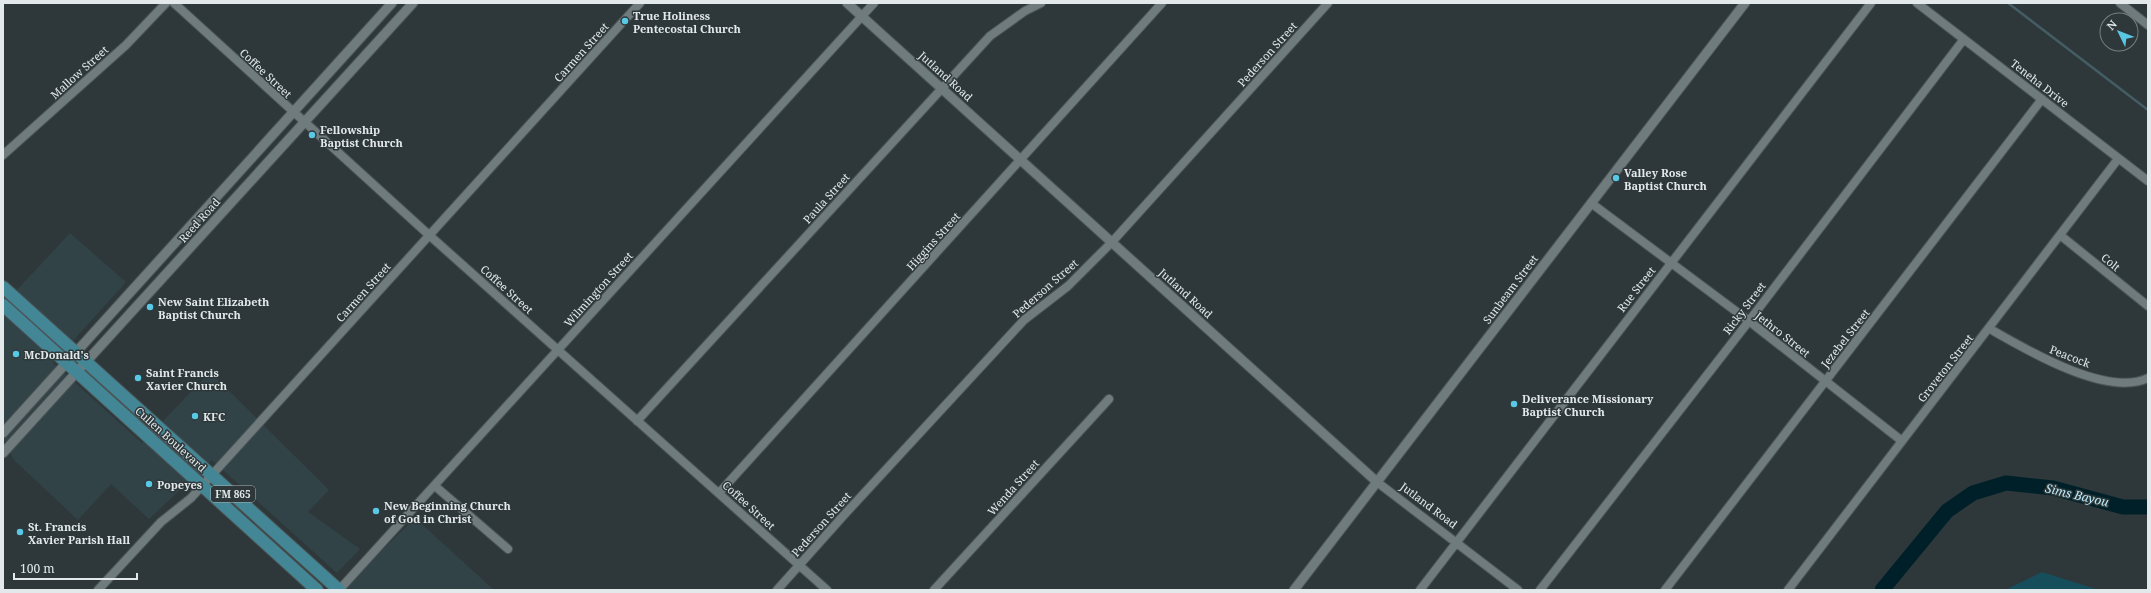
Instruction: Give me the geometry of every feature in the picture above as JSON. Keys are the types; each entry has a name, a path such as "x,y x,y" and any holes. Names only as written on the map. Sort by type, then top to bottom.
{"main road":[{"name":"Cullen Boulevard","path":"4,290 339,590"},
{"name":"Cullen Boulevard","path":"3,305 317,590"}],"street":[{"name":"Mallow Street","path":"3,156 126,45 166,3"},
{"name":"Coffee Street","path":"174,3 429,235 828,590"},
{"name":"Reed Road","path":"3,433 392,3"},
{"name":"Reed Road","path":"3,454 304,121 413,3"},
{"name":"Carmen Street","path":"98,590 161,522 191,498 640,3"},
{"name":"Jutland Road","path":"847,3 1377,482 1518,590"},
{"name":"Wilmington Street","path":"339,590 861,15 874,3"},
{"name":"Paula Street","path":"637,421 990,36 1025,11 1041,3"},
{"name":"Higgins Street","path":"719,493 1022,160 1162,3"},
{"name":"Pederson Street","path":"777,590 1024,320 1068,286 1112,242 1328,3"},
{"name":"Sunbeam Street","path":"1294,590 1745,3"},
{"name":"Rue Street","path":"1420,590 1871,3"},
{"name":"Teneha Drive","path":"1917,3 2148,181"},
{"path":"2120,3 2148,25"},
{"name":"Ricky Street","path":"1540,590 1964,39"},
{"name":"Jezebel Street","path":"1665,590 2042,99"},
{"name":"Groveton Street","path":"1788,590 1990,329 2118,159"},
{"name":"Jethro Street","path":"1591,203 1748,321 1902,441"},
{"name":"Colt","path":"2060,235 2148,306"},
{"path":"164,256 174,265"},
{"name":"Peacock","path":"1990,329 2062,368 2118,383 2148,378"},
{"name":"Wenda Street","path":"934,590 1109,399"},
{"path":"435,486 508,549"}],"shaded area":[{"path":"70,233 126,282 53,363 142,443 210,372 329,490 308,512 360,549 337,573 212,460 149,519 111,484 78,520 13,459 3,437 3,305"},
{"path":"415,518 494,590 342,590"},
{"path":"2042,572 2099,590 2005,590"}],"waterway":[{"path":"2008,3 2148,110"},
{"name":"Sims Bayou","path":"1882,590 1947,511 1973,493 2006,483 2053,488 2123,507 2148,507"}],"place":[{"name":"True Holiness Pentecostal Church","path":"625,21"},
{"name":"Fellowship Baptist Church","path":"312,135"},
{"name":"Valley Rose Baptist Church","path":"1616,178"},
{"name":"New Saint Elizabeth Baptist Church","path":"150,307"},
{"name":"McDonald's","path":"16,354"},
{"name":"Saint Francis Xavier Church","path":"138,378"},
{"name":"Deliverance Missionary Baptist Church","path":"1514,404"},
{"name":"KFC","path":"195,416"},
{"name":"Popeyes","path":"149,484"},
{"name":"New Beginning Church of God in Christ","path":"376,511"},
{"name":"St. Francis Xavier Parish Hall","path":"20,532"}]}
